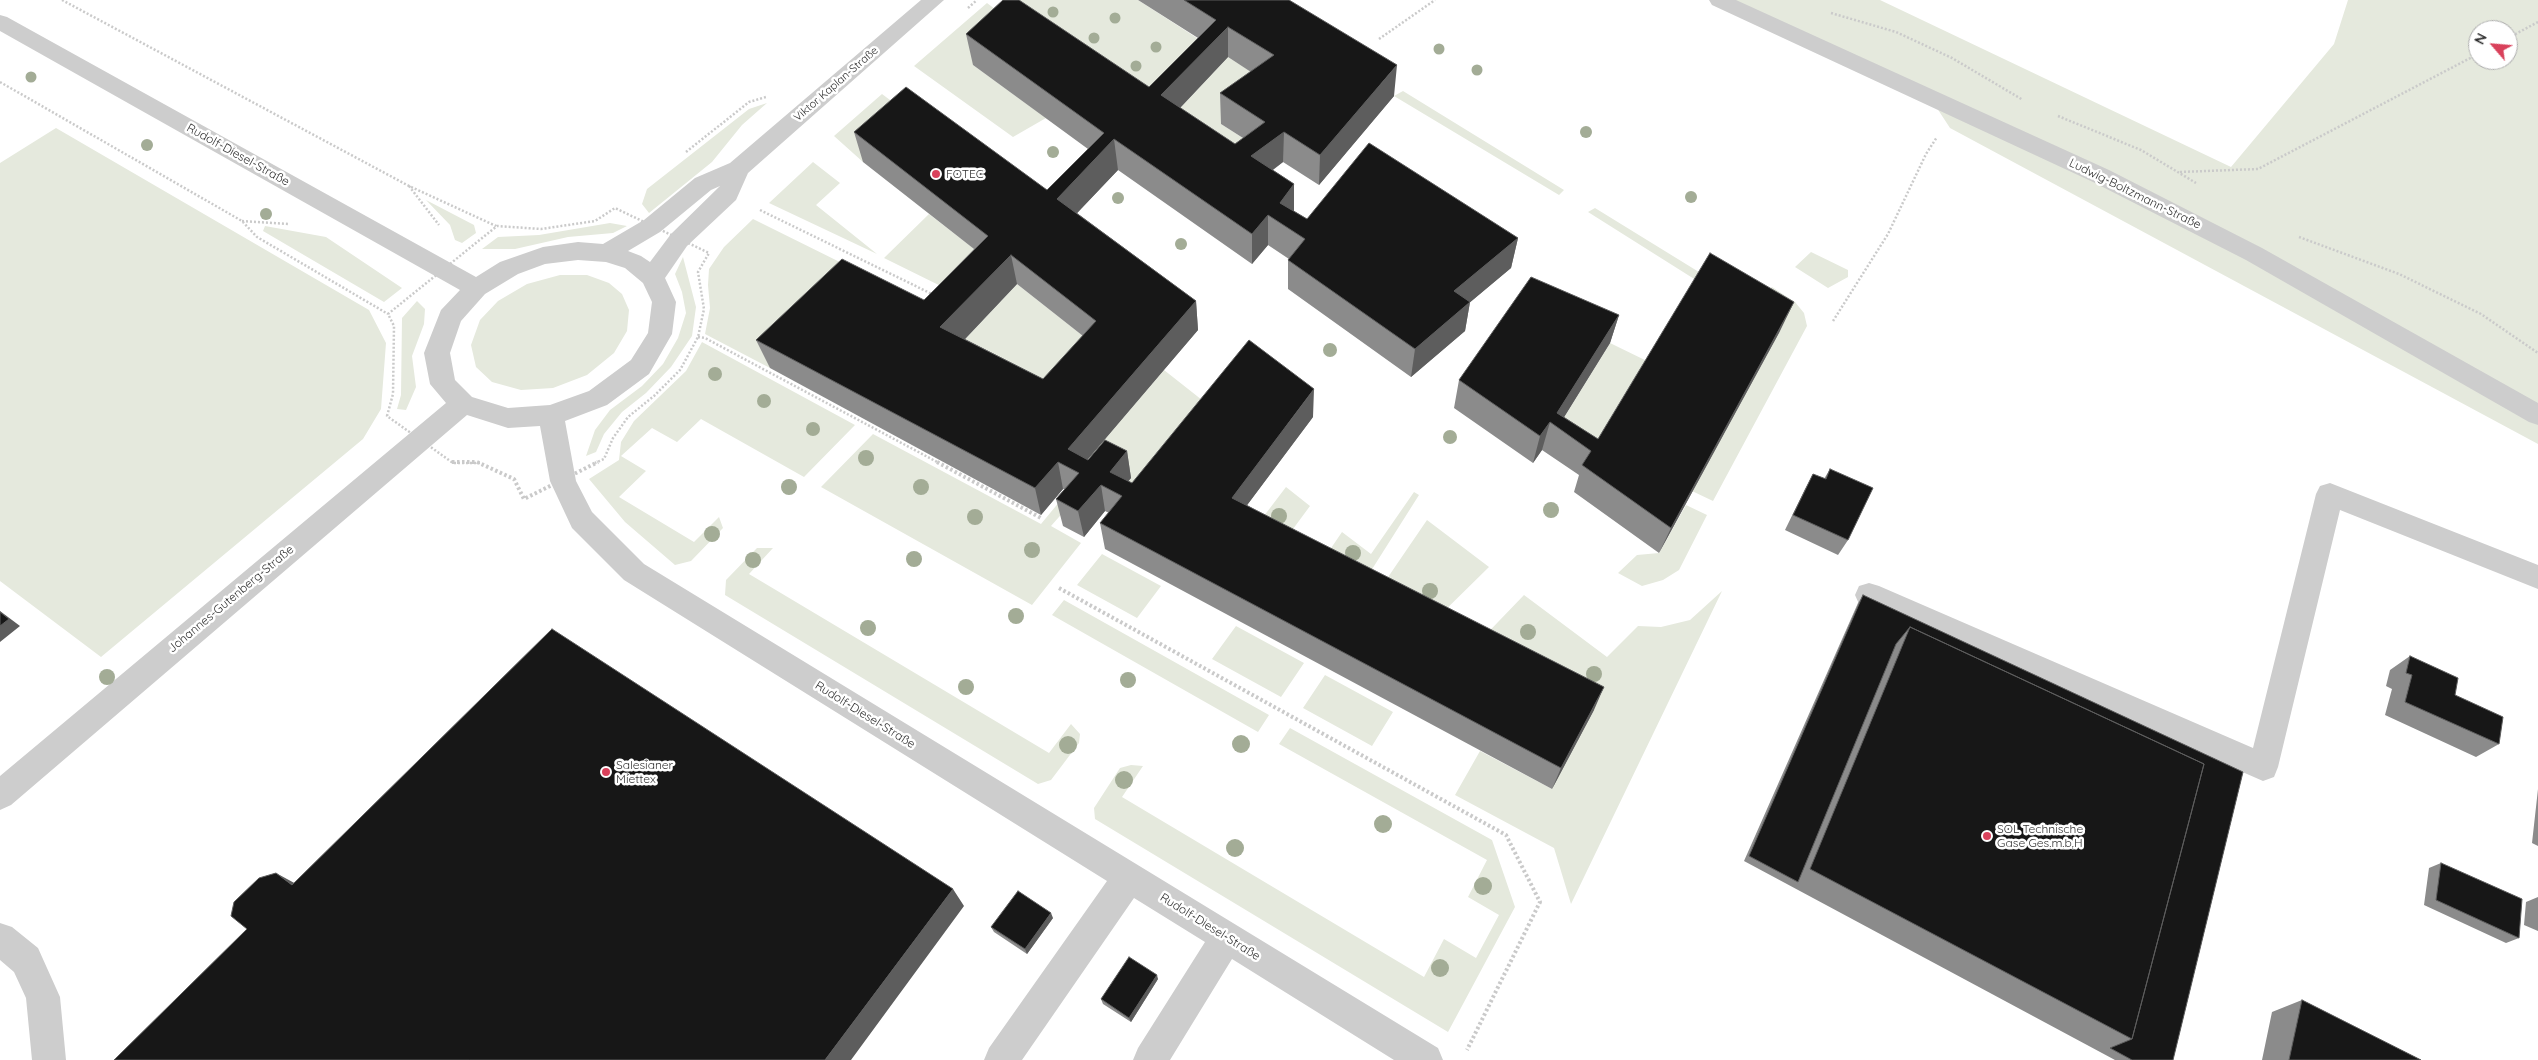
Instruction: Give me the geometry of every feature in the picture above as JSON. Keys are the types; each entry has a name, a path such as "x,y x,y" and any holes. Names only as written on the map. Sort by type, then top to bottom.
{"street":[{"name":"Viktor Kaplan-Straße","path":"607,253 652,226 703,184 738,169 934,0"},
{"name":"Ludwig-Boltzmann-Straße","path":"1719,0 2101,176 2254,254 2538,415"},
{"name":"Rudolf-Diesel-Straße","path":"0,22 476,288"},
{"name":"Viktor Kaplan-Straße","path":"642,269 679,240 728,194 738,169"},
{"path":"578,251 607,253 642,269 664,302 660,334 640,367 598,398 551,415 508,418 463,404 443,384 437,353 450,317 476,288 509,268 543,256 578,251"},
{"name":"Johannes-Gutenberg-Straße","path":"0,795 463,404"},
{"name":"Rudolf-Diesel-Straße","path":"551,415 562,481 582,520 634,572 1426,1060"},
{"path":"1869,595 2263,767 2330,494 2538,577"},
{"path":"1001,1060 1129,877"},
{"path":"1150,1060 1227,937"},
{"path":"0,939 26,960 43,997 49,1060"}],"path":[{"path":"62,0 409,186 497,226 540,229 595,221 622,202"},
{"path":"1379,39 1435,0"},
{"path":"1831,12 1896,32 1952,58 2030,104"},
{"path":"2518,33 2538,22"},
{"path":"2179,172 2258,169 2468,59"},
{"path":"0,82 242,221 257,237 388,314 394,326 393,394 387,416 453,463 477,462 514,479 524,499 604,459 613,438 628,417 654,396 680,370 698,337 704,309 698,272 709,253 615,208"},
{"path":"682,155 749,102 771,96"},
{"path":"1833,321 1888,234 1926,154 1944,126 1960,112"},
{"path":"2056,115 2141,150 2202,186"},
{"path":"757,208 941,298"},
{"path":"388,314 497,226"},
{"path":"2297,236 2399,274 2481,314 2538,353"},
{"path":"698,337 705,338 1041,518"},
{"path":"1060,588 1506,835 1540,902 1466,1051"}],"shaded area":[{"path":"1011,0 1138,0 1217,51 1167,102"},
{"path":"1725,0 1880,0 2231,167 2334,44 2348,0 2538,0 2538,444 1950,128 1931,99"},
{"path":"987,3 1016,25 973,65 1046,118 1013,137 914,66"},
{"path":"1228,57 1274,86 1221,124 1265,152 1163,126"},
{"path":"1403,91 1564,190 1559,195 1394,96"},
{"path":"882,94 914,118 863,162 834,136"},
{"path":"767,103 742,125 712,162 649,213 642,204 647,189 749,109"},
{"path":"56,128 369,310 386,343 381,409 363,439 101,657 0,581 0,163"},
{"path":"813,162 840,183 816,205 877,254 769,203"},
{"path":"426,200 474,225 476,233 462,243 455,240 450,225"},
{"path":"1595,208 1746,301 1699,282 1588,212"},
{"path":"929,214 995,265 963,297 884,258"},
{"path":"753,219 866,275 770,368 705,334 710,308 709,269 724,247"},
{"path":"610,223 627,226 613,233 568,237 515,249 482,249 498,237 539,235"},
{"path":"265,226 326,237 402,288 384,302 263,231"},
{"path":"1811,252 1848,270 1848,277 1828,288 1795,267"},
{"path":"683,257 696,307 692,336 671,367 646,393 622,412 604,434 596,452 586,456 595,430 610,410 642,386 663,364 678,338 686,313 682,292 675,274"},
{"path":"560,275 587,275 609,283 622,294 629,310 627,331 614,353 587,375 553,388 521,390 492,382 476,367 471,345 480,320 498,301 527,284"},
{"path":"1017,284 1101,350 1049,407 949,356"},
{"path":"1772,287 1795,302 1804,313 1807,326 1713,501 1692,491 1747,311"},
{"path":"417,301 425,309 424,324 412,356 416,387 406,410 397,409 401,395 402,318"},
{"path":"702,342 855,425 804,477 701,419 677,442 652,428 621,456 646,471 619,497 694,542 719,517 723,528 691,561 675,565 625,522 589,479 619,460 621,442 634,421 686,371"},
{"path":"1610,343 1651,363 1589,466 1550,440"},
{"path":"1164,370 1216,411 1135,510 1073,476"},
{"path":"873,434 1041,524 1065,495 1074,500 1051,526 1081,543 1032,605 821,487"},
{"path":"1286,487 1310,506 1279,548 1251,533"},
{"path":"1414,492 1419,495 1369,574 1327,554 1342,532 1371,554"},
{"path":"1686,505 1707,515 1679,570 1663,580 1642,586 1618,573 1637,555 1659,553"},
{"path":"1427,520 1489,567 1430,625 1384,583"},
{"path":"757,548 773,548 749,574 1049,753 1071,724 1080,734 1079,743 1051,780 1038,784 725,595 726,580"},
{"path":"1102,554 1161,586 1137,618 1077,585"},
{"path":"1722,591 1571,904 1554,848 1455,795 1480,751 1552,789 1473,648 1524,595 1607,657 1638,626 1661,627 1690,620"},
{"path":"1064,600 1269,715 1258,732 1052,615"},
{"path":"1236,626 1304,663 1281,697 1212,659"},
{"path":"1325,675 1393,712 1372,746 1303,708"},
{"path":"1290,728 1492,840 1515,907 1448,1032 1095,819 1094,808 1120,768 1131,765 1143,766 1122,797 1424,977 1444,939 1476,958 1499,915 1468,897 1487,860 1279,744"}],"building":[{"path":"1003,0 1019,0 1149,87 1216,20 1184,0 1289,0 1397,65 1320,155 1284,132 1251,156 1294,184 1280,203 1307,219 1369,143 1518,238 1454,291 1470,302 1415,349 1288,260 1305,239 1268,215 1252,234 1114,139 1057,199 1196,301 1068,449 1088,460 1105,440 1127,451 1110,472 1132,483 1249,340 1314,389 1232,498 1604,687 1561,768 1100,523 1122,496 1101,485 1078,511 1056,499 1079,473 1058,462 1035,488 756,340 842,259 924,300 988,236 854,132 906,87 1047,190 1104,133 966,34","holes":["1228,27 1274,55 1220,93 1265,122 1235,144 1161,95","1011,255 1096,321 1043,379 940,327"]},
{"path":"1710,253 1794,302 1671,528 1582,465 1591,451 1550,422 1540,436 1459,380 1531,277 1619,315 1557,413 1598,439"},
{"path":"1830,469 1873,488 1848,540 1793,515 1813,474 1826,479"},
{"path":"1863,595 2243,772 2173,1060 2132,1060 2110,1048 2132,1039 2204,764 1910,627 1896,644 1798,882 1749,856"},
{"path":"0,612 9,619 0,626"},
{"name":"SOL Technische Gase Ges.m.b.H","path":"1910,627 2204,764 2132,1039 1810,869"},
{"name":"Salesianer Miettex","path":"552,629 953,889 825,1060 114,1060 247,929 231,916 234,902 259,878 276,873 292,885"},
{"path":"2410,656 2458,678 2455,695 2503,717 2499,744 2405,702 2412,675 2406,673"},
{"path":"2441,863 2522,899 2519,938 2436,900"},
{"path":"1018,891 1051,913 1025,949 991,927"},
{"path":"1129,957 1157,975 1129,1018 1101,999"},
{"path":"2302,1000 2421,1060 2289,1060"}],"place":[{"name":"FOTEC","path":"936,174"},
{"name":"Salesianer Miettex","path":"606,772"},
{"name":"SOL Technische Gase Ges.m.b.H","path":"1987,836"}]}
